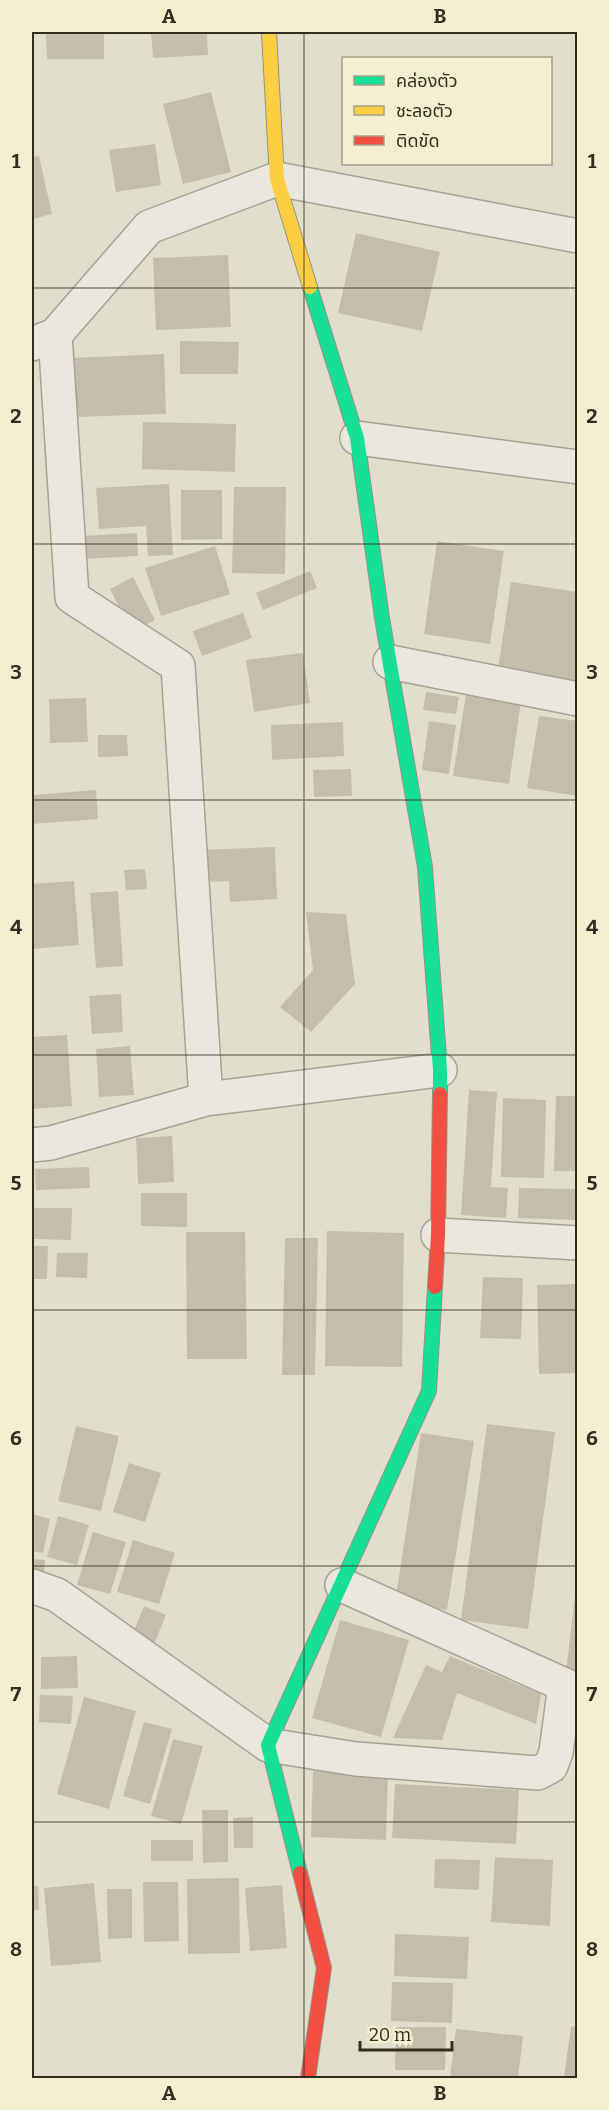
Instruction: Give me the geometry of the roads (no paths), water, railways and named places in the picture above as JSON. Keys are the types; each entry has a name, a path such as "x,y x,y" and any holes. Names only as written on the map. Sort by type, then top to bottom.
{"street":[{"path":"269,32 277,179 357,438 382,618 425,867 440,1070 438,1235 429,1391 268,1745 324,1968 308,2079"},
{"path":"206,1099 178,666 72,597 43,339 148,227 277,179 578,236"},
{"path":"357,438 578,467"},
{"path":"390,662 578,699"},
{"path":"32,1144 51,1143 206,1099 440,1070"},
{"path":"438,1235 578,1243"},
{"path":"32,1586 57,1595 268,1745 356,1759 538,1773 551,1767 571,1688 342,1585"}]}
